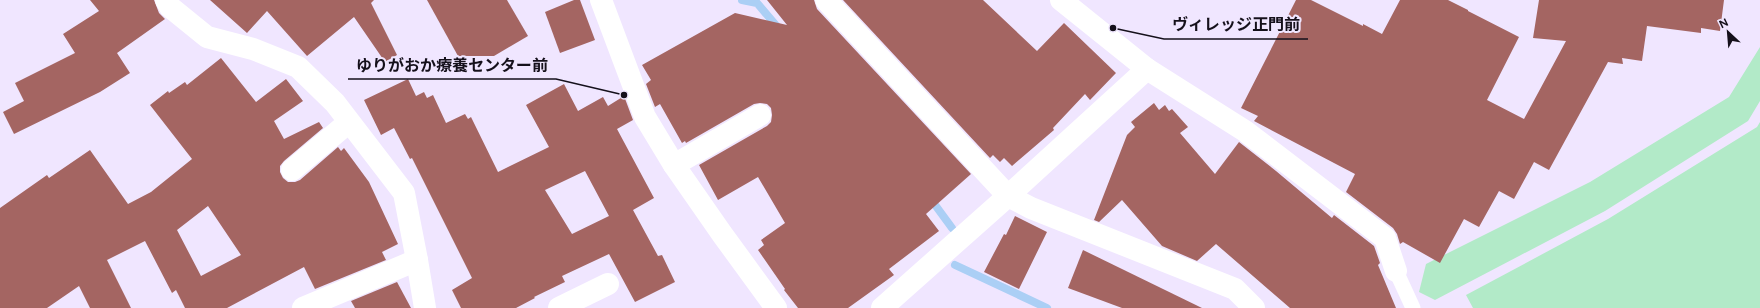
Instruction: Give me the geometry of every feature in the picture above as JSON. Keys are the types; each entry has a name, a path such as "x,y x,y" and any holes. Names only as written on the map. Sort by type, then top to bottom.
{"street":[{"path":"166,0 170,7 207,37 253,49 298,67 335,102 404,193 425,308"},
{"path":"601,0 645,117 674,165 776,308"},
{"path":"826,0 1008,196 1031,208 1235,289 1254,308"},
{"path":"1061,0 1146,69 1245,131 1385,238 1396,271"},
{"path":"882,308 1008,196 1146,69"},
{"path":"674,165 760,115"},
{"path":"292,170 349,122"},
{"path":"303,308 417,260"},
{"path":"559,308 608,284"}],"lane":[{"path":"1396,271 1413,308"}],"green space":[{"path":"1760,47 1760,101 1748,121 1605,211 1435,300 1419,292 1426,264 1590,182 1729,97"},
{"path":"1760,122 1760,308 1473,308 1466,295 1608,219 1757,127"}],"building":[{"path":"90,0 154,0 159,13 165,19 117,53 130,73 100,92 14,134 3,112 24,101 15,83 75,53 63,34 99,11"},
{"path":"210,0 374,0 371,3 397,55 385,62 354,17 307,56 267,11 247,33"},
{"path":"427,0 507,0 528,36 494,56 458,56"},
{"path":"574,0 580,0 595,40 560,53 545,12"},
{"path":"767,0 814,0 817,9 971,174 926,214 939,231 889,269 894,275 848,308 798,308 784,290 785,289 758,250 764,245 761,240 785,223 758,177 718,200 699,165 767,126 771,122 771,108 767,104 754,104 686,143 685,141 682,143 660,104 655,107 646,84 651,80 642,65 735,13 787,25"},
{"path":"843,0 983,0 1037,51 1064,23 1116,73 1090,100 1085,94 1053,128 1054,130 1012,166 1004,158 1000,162 993,155 990,158"},
{"path":"1296,0 1311,0 1382,34 1400,0 1448,0 1468,10 1519,37 1487,100 1524,119 1566,41 1533,38 1539,0 1724,0 1720,31 1701,28 1701,33 1647,26 1642,61 1622,58 1623,64 1608,62 1549,170 1534,162 1514,199 1499,191 1479,227 1464,219 1440,263 1403,242 1400,244 1397,234 1393,228 1346,192 1355,174 1254,121 1258,116 1241,108"},
{"path":"221,58 256,102 286,79 303,101 274,121 284,139 319,122 323,128 280,166 280,172 283,178 288,182 300,180 338,147 341,151 344,148 369,182 398,244 382,252 386,260 315,289 304,267 227,308 185,308 176,290 172,293 145,241 107,260 131,308 90,308 79,286 47,308 0,308 0,208 47,175 49,178 90,150 128,204 151,192 192,159 150,105 168,91 169,93 185,82 187,85","holes":["208,206 241,255 201,276 177,230"]},
{"path":"408,79 416,96 424,92 427,98 433,95 446,123 465,114 468,119 471,117 498,172 549,147 526,105 564,84 578,111 603,97 608,106 624,96 633,120 617,129 654,198 633,210 658,256 662,255 675,282 635,302 609,254 562,276 565,282 534,297 535,298 516,308 461,308 452,290 472,278 412,158 410,159 394,128 381,135 364,100","holes":["585,171 609,216 572,234 545,190"]},
{"path":"1154,103 1159,110 1165,105 1169,111 1172,109 1188,127 1180,133 1215,174 1239,142 1332,218 1334,215 1374,246 1380,263 1378,265 1396,308 1290,308 1216,244 1197,261 1162,246 1122,200 1099,222 1094,220 1127,135 1135,127 1131,122"},
{"path":"1015,216 1047,232 1019,289 984,272 1004,234 1006,235"},
{"path":"1083,250 1202,308 1122,308 1068,288"},
{"path":"397,282 411,308 355,308 351,301"}],"waterway":[{"path":"742,0 757,3 780,30"},
{"path":"930,198 952,228"},
{"path":"955,265 1047,308"}],"place":[{"name":"ヴィレッジ正門前","path":"1113,28"},
{"name":"ゆりがおか療養センター前","path":"624,95"}]}
